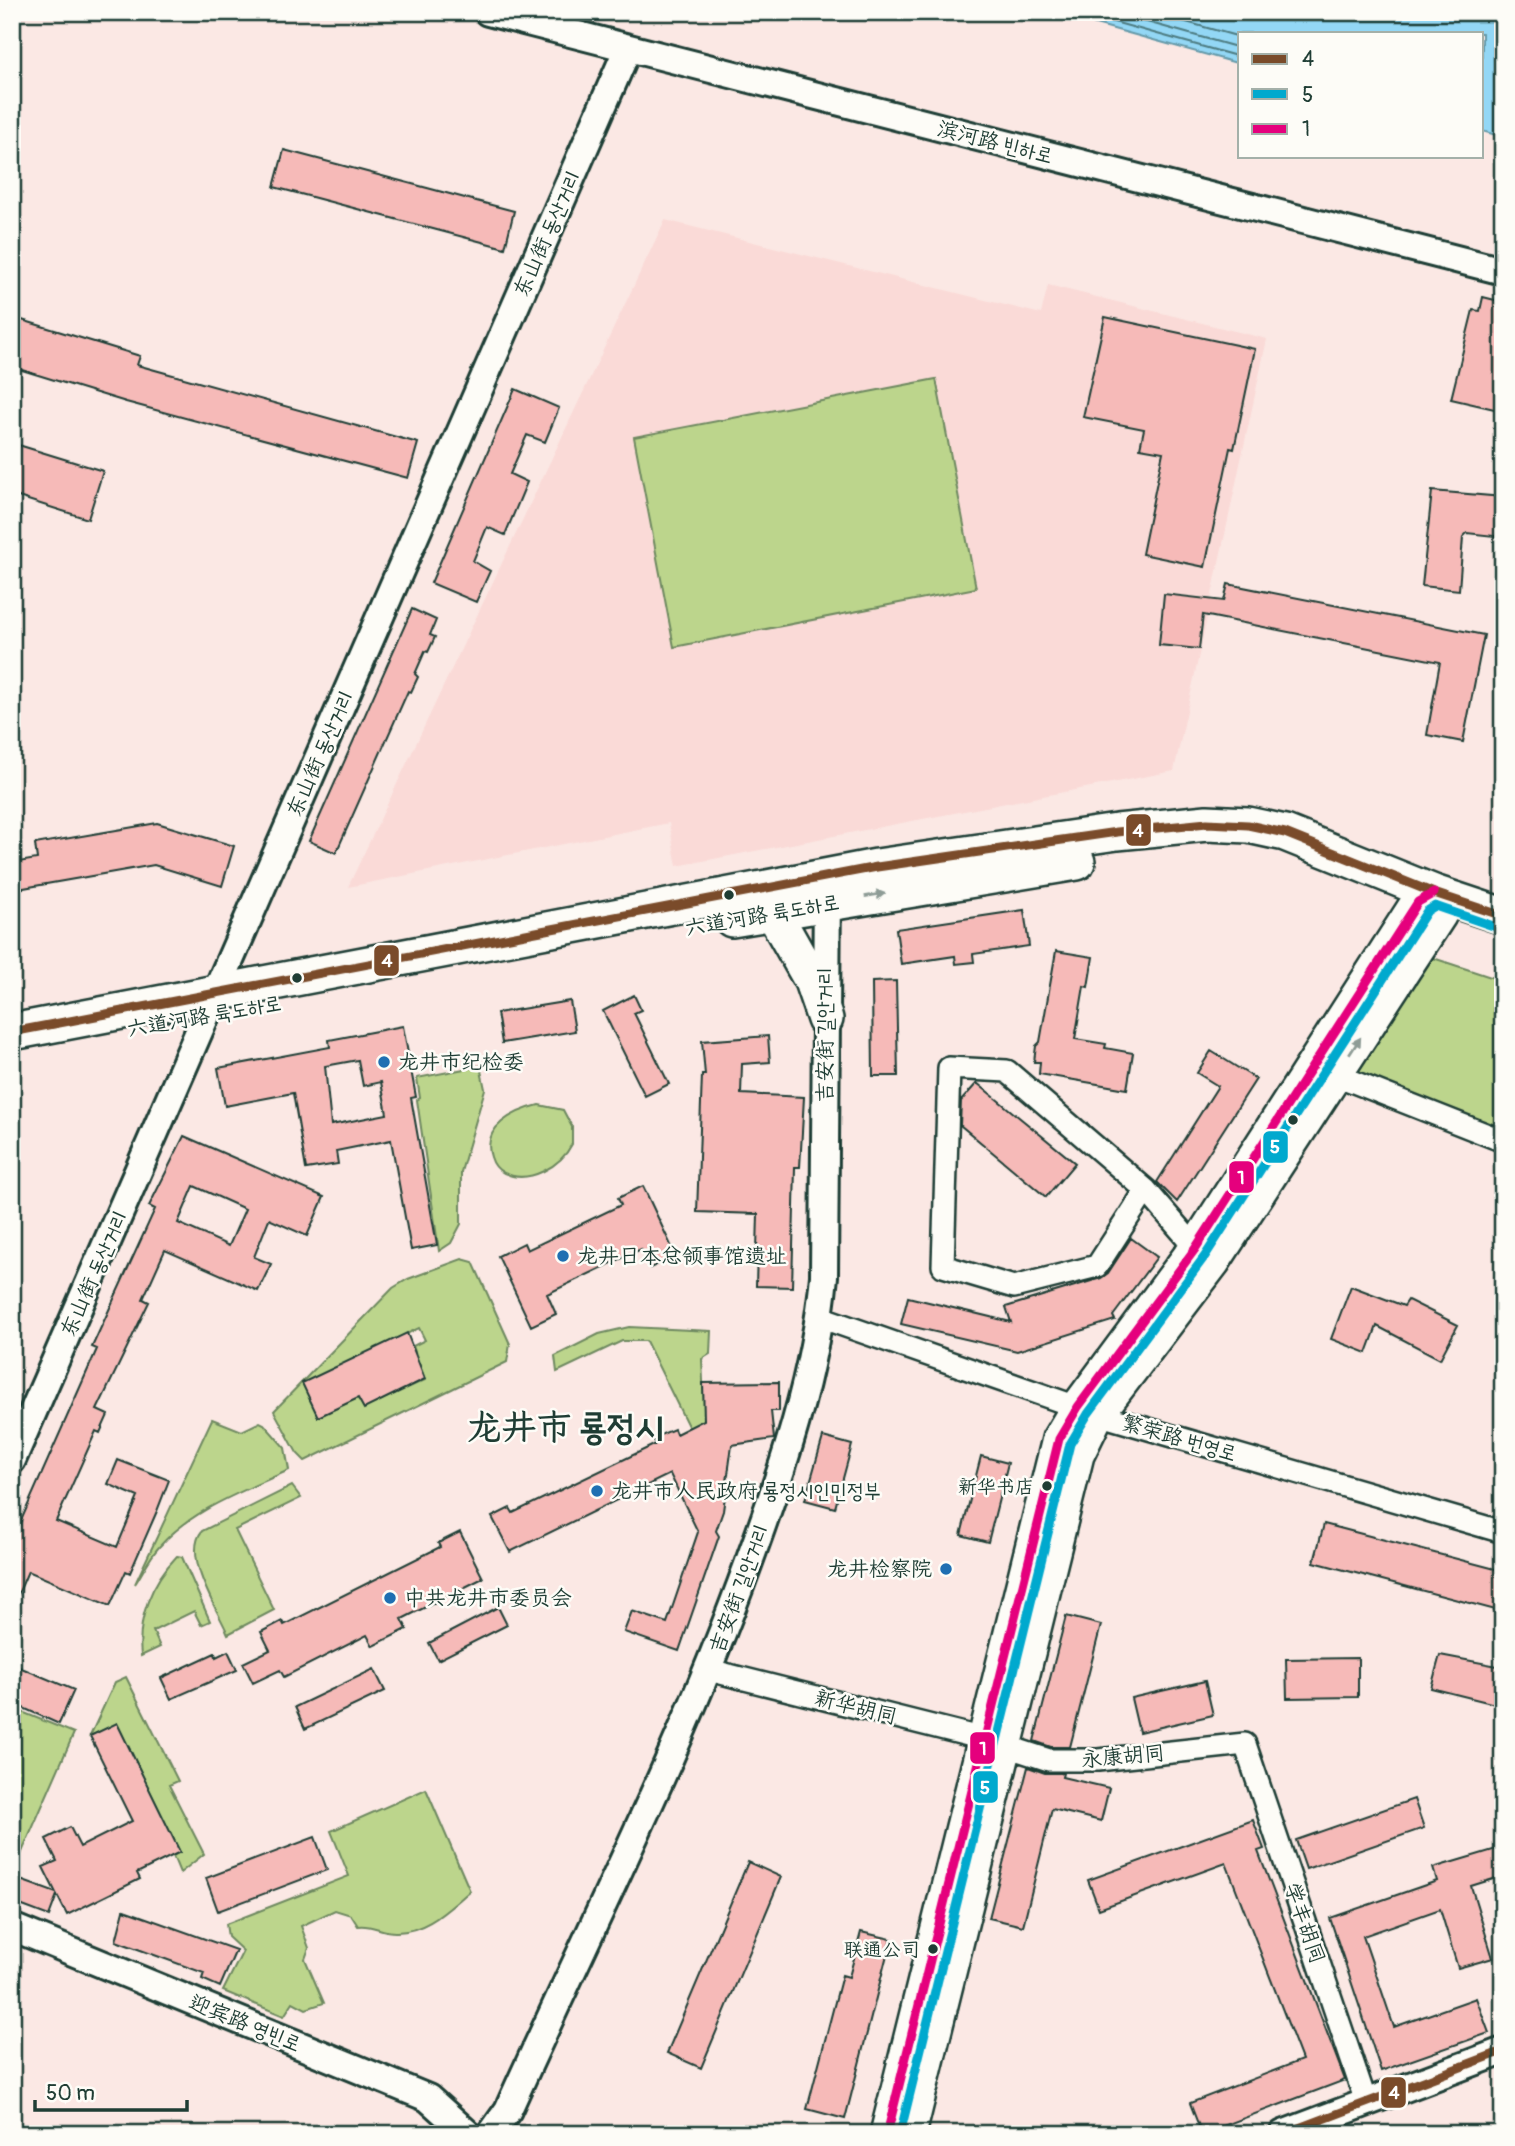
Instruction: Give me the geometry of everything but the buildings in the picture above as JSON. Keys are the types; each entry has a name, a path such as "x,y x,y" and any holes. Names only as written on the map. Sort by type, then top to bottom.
{"highway":[{"name":"六道河路 륙도하로","path":"12,1050 209,1006 827,890 1117,832 1207,823 1248,825 1285,833 1430,903 1503,933"},
{"name":"六道河路 륙도하로","path":"12,1031 450,975 773,912 827,890"},
{"name":"六道河路 륙도하로","path":"1430,903 1503,916"},
{"path":"773,912 812,981 825,1019"}],"main road":[{"path":"887,2134 993,1742 1088,1411 1336,1075 1430,903"},
{"path":"1204,1256 1430,903"},
{"path":"909,2134 993,1742"}],"street":[{"name":"滨河路 빈하로","path":"488,12 1503,271"},
{"name":"东山街 동산거리","path":"12,1460 628,48"},
{"name":"吉安街 길안거리","path":"491,2134 508,2110 709,1670 790,1448 820,1317 824,1276 827,890"},
{"path":"1146,1190 1097,1266 1014,1287 943,1266 948,1068 1007,1072 1146,1190 1204,1256"},
{"path":"1336,1075 1503,1141"},
{"name":"繁荣路 번영로","path":"820,1317 1088,1411 1503,1532"},
{"name":"新华胡同","path":"709,1670 993,1742"},
{"name":"永康胡同","path":"993,1742 1049,1760 1098,1760 1245,1744"},
{"name":"学丰胡同","path":"1245,1744 1366,2102"},
{"name":"迎宾路 영빈로","path":"12,1927 428,2098 468,2134"},
{"path":"1283,2134 1503,2051"}],"shaded area":[{"path":"665,220 1041,314 1048,285 1267,339 1174,771 677,866 669,823 348,887"}],"green space":[{"path":"936,379 976,588 674,647 634,437"},
{"path":"1412,951 1503,981 1503,1130 1349,1070"},
{"path":"480,1066 485,1089 461,1172 461,1224 451,1243 439,1251 417,1100 420,1098 417,1078"},
{"path":"539,1105 563,1110 572,1127 572,1144 560,1160 534,1175 524,1177 504,1173 492,1160 489,1146 495,1129 510,1116"},
{"path":"462,1259 473,1262 510,1344 507,1362 305,1461 297,1453 274,1411 393,1288 408,1279","holes":["419,1328 425,1340 413,1346 425,1380 364,1408 358,1398 318,1417 383,1345"]},
{"path":"629,1327 711,1331 710,1354 702,1359 705,1423 689,1428 646,1341 622,1341 557,1372 555,1356 599,1334"},
{"path":"212,1419 242,1431 260,1422 264,1424 285,1448 289,1470 219,1502 187,1522 155,1551 135,1584"},
{"path":"292,1486 301,1498 235,1530 274,1610 228,1634 203,1582 196,1554 197,1541 202,1531"},
{"path":"177,1556 182,1557 210,1621 201,1625 194,1611 153,1631 160,1647 141,1656 141,1628 148,1602 153,1589"},
{"path":"126,1677 178,1781 169,1785 204,1854 180,1873 173,1856 180,1852 117,1724 90,1736 115,1682"},
{"path":"12,1708 74,1733 12,1875"},
{"path":"426,1789 470,1891 436,1919 417,1929 390,1932 358,1926 351,1915 335,1910 301,1926 309,1948 305,1959 324,2003 306,2009 293,2002 284,2016 223,1991 243,1951 228,1937 226,1924 349,1876 331,1831"}],"water":[{"path":"1052,12 1463,12 1503,22 1503,137 1484,132 1484,32 1238,32 1238,63"}],"transit line":[{"name":"4","path":"12,1032 877,867 1117,832 1207,823 1248,825 1285,833 1434,893 1503,916"},
{"name":"1","path":"887,2134 1059,1439 1078,1407 1195,1249 1418,902 1434,893"},
{"name":"5","path":"900,2134 1070,1444 1088,1414 1205,1256 1427,911 1435,906 1499,928"},
{"name":"4","path":"1284,2134 1503,2051"}],"place":[{"name":"龙井市纪检委","path":"384,1062"},
{"name":"龙井日本总领事馆遗址","path":"563,1256"},
{"name":"新华书店","path":"1047,1486"},
{"name":"龙井市人民政府 룡정시인민정부","path":"597,1491"},
{"name":"龙井检察院","path":"946,1569"},
{"name":"中共龙井市委员会","path":"390,1598"},
{"name":"联通公司","path":"933,1949"}],"district":[{"name":"龙井市 룡정시","path":"565,1427"}]}
